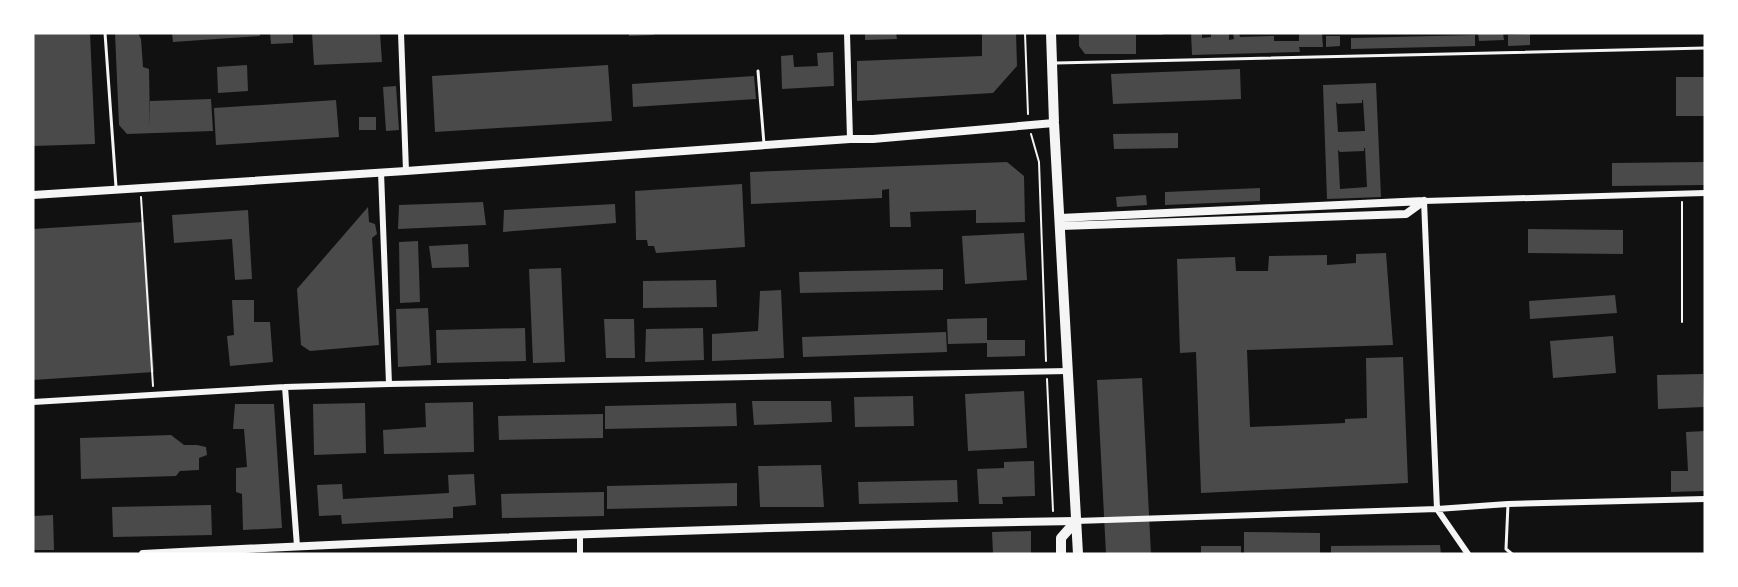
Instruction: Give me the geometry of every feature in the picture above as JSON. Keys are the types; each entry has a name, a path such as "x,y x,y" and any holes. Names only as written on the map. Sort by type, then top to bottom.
{"main road":[{"path":"1051,33 1078,554"},
{"path":"1061,554 1061,538 1076,521"}],"street":[{"path":"401,33 406,171"},
{"path":"847,33 850,139"},
{"path":"33,195 873,139 1054,123"},
{"path":"381,172 388,384"},
{"path":"1060,222 1406,214 1424,201 1705,193"},
{"path":"1424,201 1437,508 1468,554"},
{"path":"33,402 285,387 1068,371"},
{"path":"285,387 297,546"},
{"path":"143,554 580,535 1076,521 1508,504 1705,499"},
{"path":"580,535 580,554"}],"lane":[{"path":"105,33 116,189"},
{"path":"1052,63 1705,48"},
{"path":"758,71 764,145"},
{"path":"1508,504 1506,549 1512,554"}],"path":[{"path":"1025,33 1028,125 1039,162 1054,521"},
{"path":"141,187 153,395"},
{"path":"1682,194 1682,322"}],"building":[{"path":"33,33 90,33 95,144 33,146"},
{"path":"115,33 138,33 141,39 143,67 149,69 150,127 150,101 211,99 213,131 127,134 119,125"},
{"path":"172,33 260,33 260,36 173,42"},
{"path":"270,33 293,33 293,43 271,44"},
{"path":"312,33 380,33 382,62 314,65"},
{"path":"629,33 654,33 654,35 629,36"},
{"path":"865,33 896,33 897,39 865,40"},
{"path":"982,33 1016,33 1017,66 993,93 857,101 857,61 982,56"},
{"path":"1079,33 1163,33 1163,35 1136,35 1136,54 1085,54 1079,46"},
{"path":"1191,33 1202,33 1202,38 1211,37 1211,33 1229,33 1229,40 1234,39 1233,33 1239,33 1240,37 1274,36 1274,41 1299,41 1299,33 1322,33 1323,47 1299,47 1300,52 1192,55"},
{"path":"1478,33 1503,33 1504,40 1479,41"},
{"path":"1530,34 1530,45 1508,46 1508,35"},
{"path":"1475,35 1475,46 1351,49 1351,38"},
{"path":"1326,36 1340,36 1340,46 1326,47"},
{"path":"833,52 834,86 782,89 781,56 793,55 794,67 818,66 817,53"},
{"path":"247,65 248,91 218,93 217,67"},
{"path":"608,65 612,121 435,132 432,76"},
{"path":"1240,69 1241,99 1113,104 1111,74"},
{"path":"754,76 756,99 633,107 632,84"},
{"path":"1676,77 1705,77 1705,116 1676,116"},
{"path":"1376,83 1381,197 1327,199 1323,85","holes":["1362,100 1365,131 1338,132 1336,102 1338,104 1362,103","1364,148 1367,187 1340,189 1338,150 1340,152 1364,151"]},
{"path":"396,86 399,130 386,131 383,87"},
{"path":"336,100 339,137 216,145 214,108"},
{"path":"359,117 376,117 376,130 359,130"},
{"path":"1178,133 1178,148 1114,149 1113,134"},
{"path":"1007,162 1024,176 1025,222 976,223 976,210 910,212 911,227 890,227 889,189 882,190 882,198 751,204 750,172"},
{"path":"1705,162 1705,185 1612,186 1612,163"},
{"path":"742,184 745,247 656,253 654,246 648,246 647,240 636,240 635,191"},
{"path":"1260,188 1260,201 1165,205 1165,192"},
{"path":"1146,195 1147,205 1117,207 1116,197"},
{"path":"483,202 486,225 398,229 399,205"},
{"path":"615,204 616,223 503,232 504,210"},
{"path":"368,207 369,222 375,224 377,234 372,238 379,345 310,351 301,345 297,289"},
{"path":"248,210 252,279 235,280 232,239 174,243 172,215"},
{"path":"144,222 154,372 33,380 33,229"},
{"path":"1528,229 1623,230 1623,254 1528,253"},
{"path":"1024,233 1027,280 965,284 962,236"},
{"path":"418,241 420,302 400,303 399,242"},
{"path":"468,244 469,267 432,268 429,246"},
{"path":"1386,253 1393,345 1247,350 1250,427 1345,423 1345,419 1367,418 1366,358 1403,357 1408,483 1201,493 1196,352 1180,353 1177,259 1235,257 1236,271 1268,271 1269,256 1327,255 1327,265 1356,263 1356,254"},
{"path":"561,268 565,362 533,363 529,269"},
{"path":"943,269 943,290 800,293 799,272"},
{"path":"716,280 717,307 643,308 643,281"},
{"path":"781,290 784,358 712,361 712,334 758,331 760,291"},
{"path":"1615,295 1617,313 1530,319 1529,301"},
{"path":"232,300 254,300 254,322 270,322 273,362 230,366 227,336 234,335"},
{"path":"428,308 431,365 398,367 396,309"},
{"path":"987,318 987,340 1025,340 1025,356 987,357 987,343 948,344 947,319"},
{"path":"604,319 634,319 635,358 606,358"},
{"path":"525,328 526,361 437,363 436,330"},
{"path":"703,328 704,360 645,362 646,329"},
{"path":"946,332 947,352 803,357 802,337"},
{"path":"1613,336 1616,373 1553,378 1550,341"},
{"path":"1703,374 1704,407 1658,409 1657,375"},
{"path":"1142,378 1151,554 1106,554 1097,380"},
{"path":"1024,391 1027,448 968,451 965,394"},
{"path":"913,396 914,426 855,427 854,397"},
{"path":"752,401 831,401 832,422 754,425"},
{"path":"473,402 474,452 384,454 383,430 426,427 425,403"},
{"path":"365,403 366,453 314,455 313,404"},
{"path":"736,403 737,426 605,429 605,406"},
{"path":"235,404 274,404 282,528 243,530 242,494 236,492 236,468 247,467 244,429 233,429"},
{"path":"603,414 603,438 499,440 498,416"},
{"path":"1705,431 1705,491 1671,492 1671,471 1688,471 1686,432"},
{"path":"171,435 184,445 206,447 207,455 199,458 199,470 180,471 176,476 81,479 80,438"},
{"path":"1034,461 1035,496 1002,497 1003,504 979,504 977,469 1004,468 1004,462"},
{"path":"821,465 824,507 760,507 758,466"},
{"path":"474,474 476,505 453,507 453,518 342,524 341,515 319,516 317,485 342,484 343,499 449,493 448,475"},
{"path":"957,480 958,502 859,504 858,482"},
{"path":"737,483 737,506 607,509 607,486"},
{"path":"604,492 604,516 502,518 501,494"},
{"path":"211,505 212,535 113,537 112,507"},
{"path":"53,515 54,550 33,550 33,516"},
{"path":"1031,531 1031,554 993,554 992,532"},
{"path":"1244,532 1320,533 1320,554 1244,554"},
{"path":"1440,545 1441,554 1331,554 1331,546"},
{"path":"1201,546 1241,546 1241,554 1201,554"}]}
